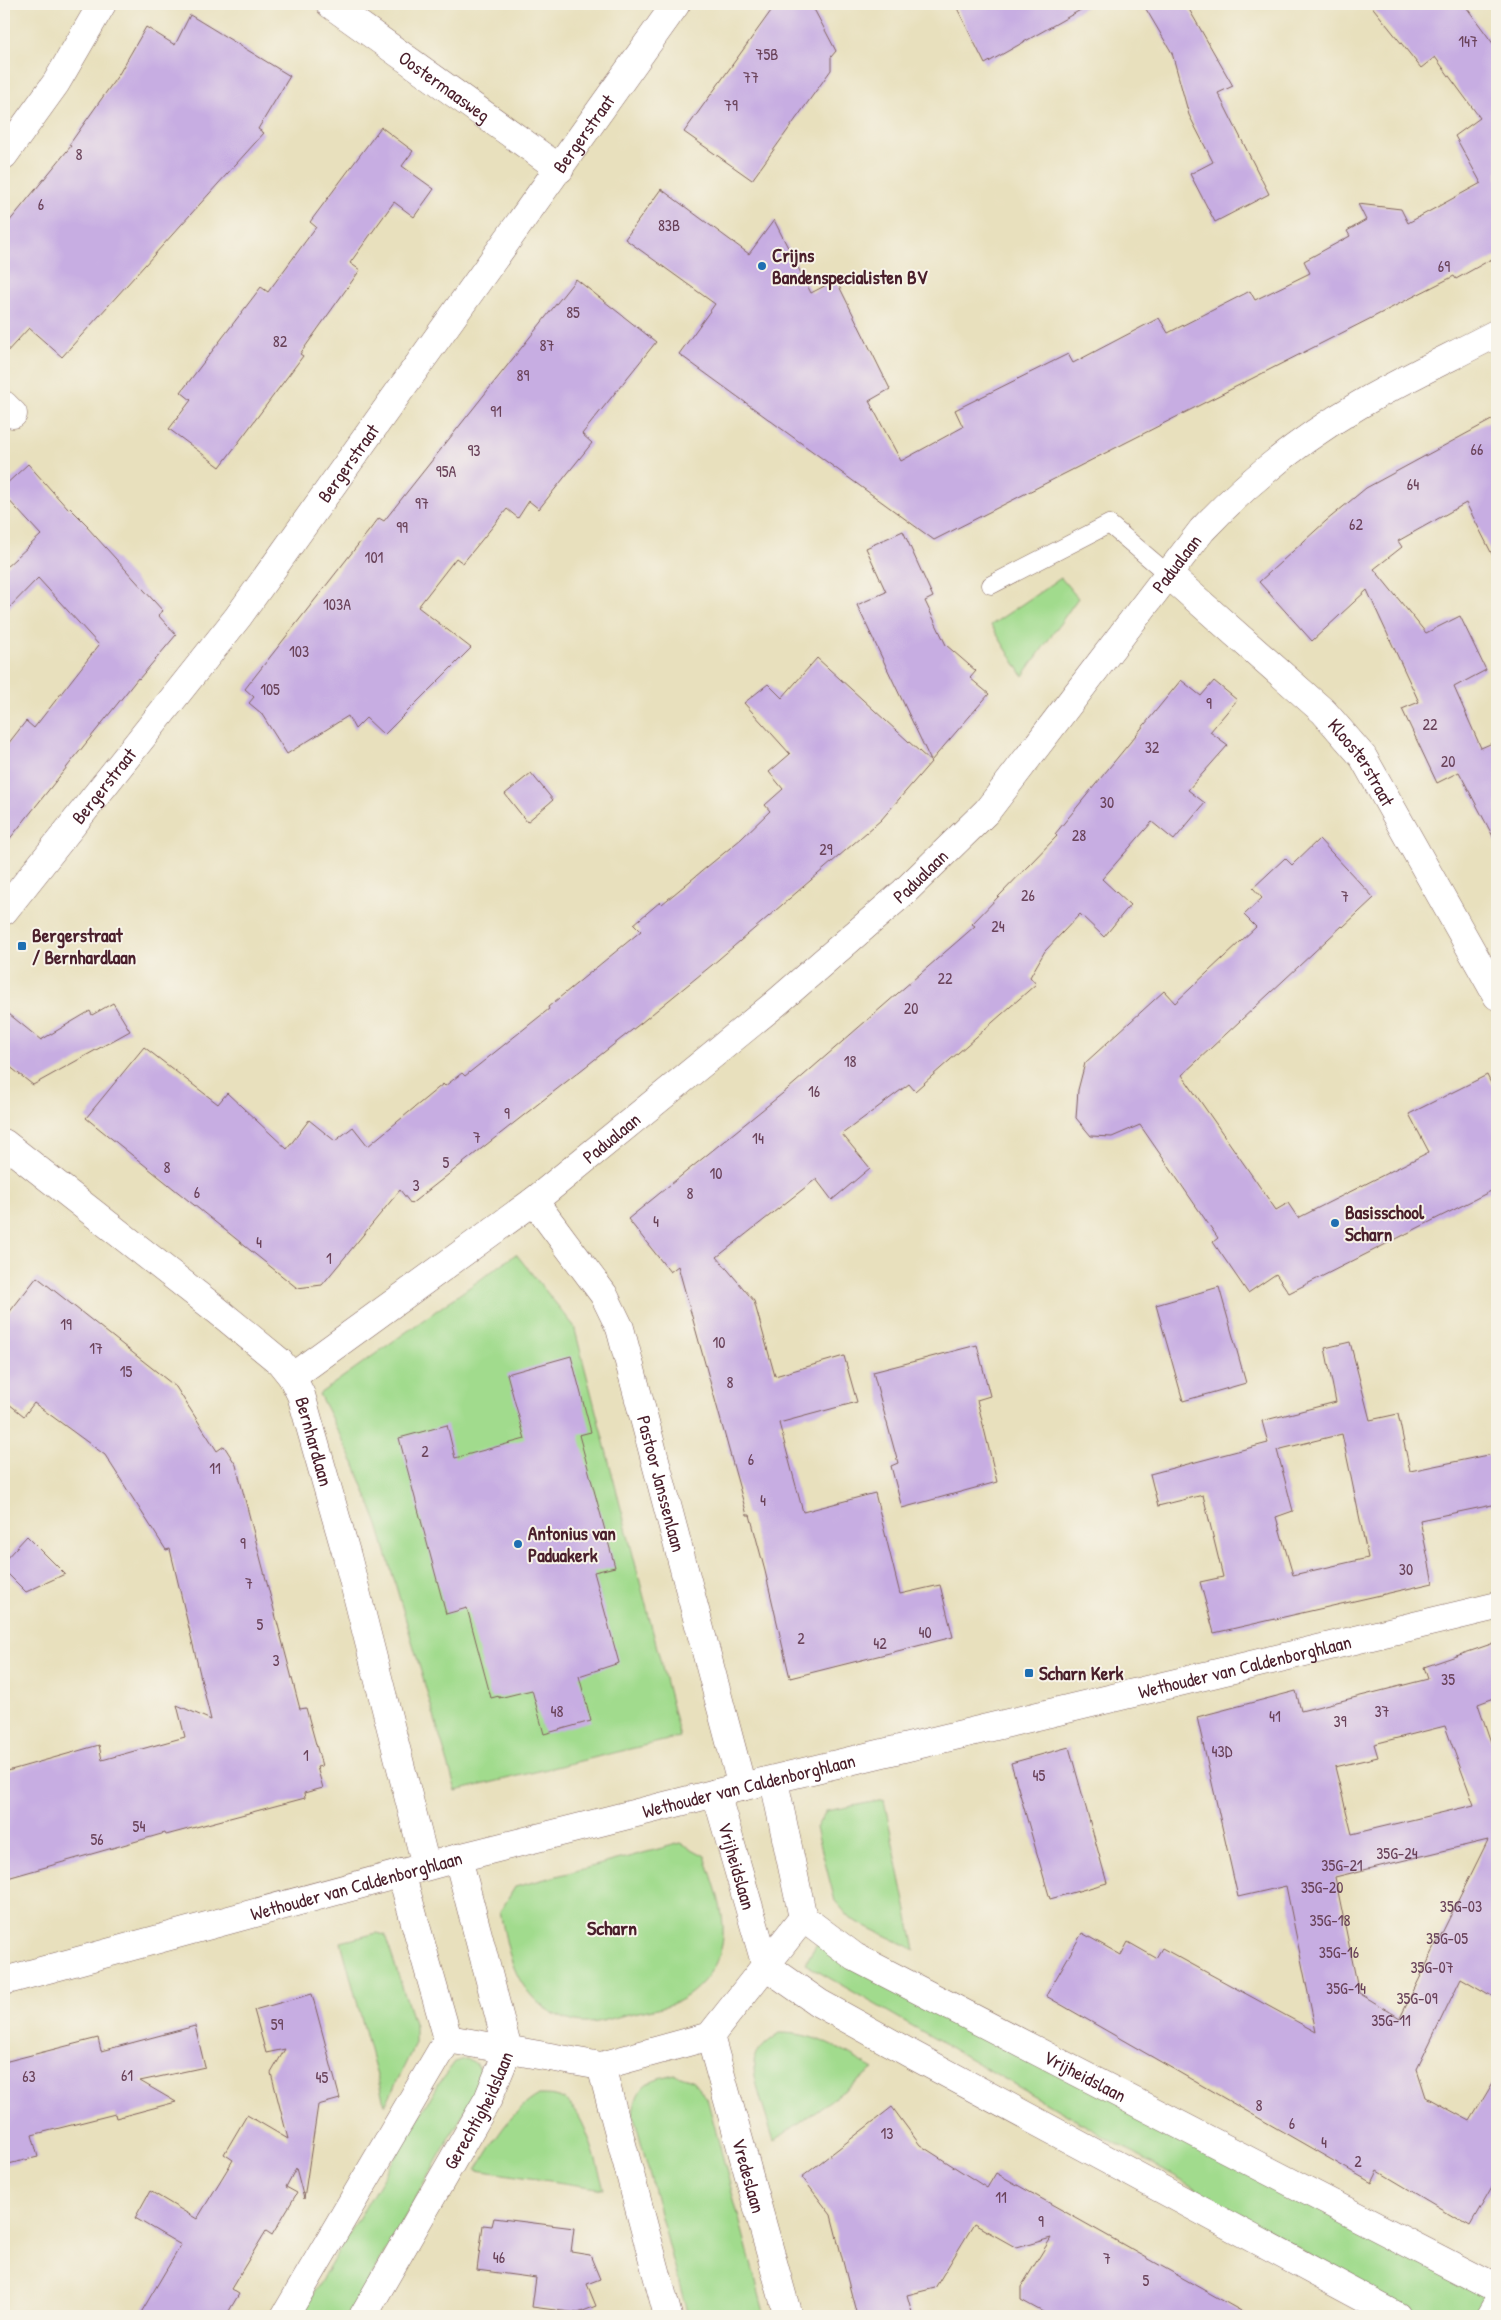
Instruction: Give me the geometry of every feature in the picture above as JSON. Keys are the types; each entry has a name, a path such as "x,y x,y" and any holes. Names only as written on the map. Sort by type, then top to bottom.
{"street":[{"path":"4,155 56,83 102,4"},
{"name":"Oostermaasweg","path":"330,4 560,169"},
{"name":"Bergerstraat","path":"4,911 238,617 560,169 676,4"},
{"name":"Padualaan","path":"292,1377 534,1201 782,998 904,892 987,811 1202,530 1230,500 1298,445 1359,405 1497,333"},
{"name":"Kloosterstraat","path":"1169,575 1324,712 1363,757 1497,996"},
{"name":"Bernhardlaan","path":"4,1143 218,1311 280,1362 292,1377 301,1395 347,1556 414,1869"},
{"name":"Pastoor Janssenlaan","path":"534,1201 604,1295 620,1328 729,1790"},
{"name":"Wethouder van Caldenborghlaan","path":"4,1981 414,1869 729,1790 774,1781 1497,1606"},
{"path":"448,2039 600,2066 710,2036 803,1918 774,1781"},
{"name":"Vrijheidslaan","path":"729,1790 766,1966"},
{"name":"Gerechtigheidslaan","path":"363,2316 488,2099 508,2050 458,1858"},
{"path":"285,2316 448,2039 414,1869"},
{"name":"Vrijheidslaan","path":"803,1918 855,1957 1497,2289"},
{"path":"766,1966 818,2002 886,2040 1397,2316"},
{"name":"Vredeslaan","path":"710,2036 788,2316"},
{"path":"600,2066 668,2316"},
{"path":"1490,2316 1497,2304"}],"lane":[{"path":"991,585 1108,524 1169,575"}],"green space":[{"path":"1061,578 1078,598 1023,676 991,625"},
{"path":"516,1254 574,1326 680,1737 456,1791 378,1525 354,1463 319,1394"},
{"path":"884,1800 915,1950 851,1919 835,1901 816,1828 826,1811"},
{"path":"681,1843 705,1856 715,1885 722,1916 723,1937 721,1948 718,1959 706,1978 689,1995 669,2005 595,2022 579,2023 568,2020 542,2006 523,1986 517,1975 506,1939 500,1912 515,1887"},
{"path":"377,1933 385,1935 415,2026 415,2044 385,2106 341,1942"},
{"path":"818,1942 1488,2298 1478,2316 1416,2316 805,1964"},
{"path":"780,2033 806,2036 829,2044 874,2069 774,2141 757,2085 754,2065 755,2058 760,2050"},
{"path":"465,2059 473,2062 478,2067 481,2075 480,2084 349,2316 300,2316 442,2079 455,2062"},
{"path":"675,2074 692,2080 707,2098 765,2316 688,2316 633,2113 641,2089 645,2085 651,2081"},
{"path":"539,2095 559,2097 576,2112 589,2138 604,2189 476,2170 503,2128 519,2110"}],"building":[{"path":"776,4 807,4 815,11 836,51 831,57 831,70 752,180 684,132"},
{"path":"955,4 1091,4 985,64"},
{"path":"1143,4 1186,4 1233,86 1218,93 1269,194 1215,222 1190,174 1213,162 1189,115 1172,53"},
{"path":"1370,4 1464,4 1497,49 1497,256 1456,279 1454,276 934,540 679,354 715,304 625,239 661,189 749,254 774,220 811,293 836,280 890,389 869,401 901,461 963,427 955,410 1068,354 1073,363 1159,318 1168,333 1250,291 1255,300 1310,273 1304,261 1350,236 1347,231 1366,220 1358,204 1401,209 1408,223 1481,183 1455,136 1480,118 1435,57 1421,68"},
{"path":"190,15 290,76 258,129 264,133 62,357 29,328 4,355 4,228 71,146 69,145 119,74 146,27 175,45"},
{"path":"381,127 413,151 402,166 434,189 414,217 394,202 350,263 360,270 300,354 303,356 220,467 169,429 191,400 181,392 261,287 268,292 316,227 310,222"},
{"path":"576,279 656,342 582,434 592,443 539,509 529,501 518,518 507,509 463,563 456,558 418,607 471,648 384,735 366,718 355,729 348,716 287,754 261,713 249,703 254,697 245,689 379,518 384,521"},
{"path":"1497,417 1497,564 1466,503 1398,541 1402,547 1374,569 1426,633 1460,616 1486,670 1454,687 1481,748 1497,741 1497,844 1459,772 1437,783 1402,709 1419,702 1367,590 1312,641 1259,582 1326,521 1366,488"},
{"path":"28,464 68,509 70,508 88,526 163,611 158,615 176,635 138,678 4,846 4,749 26,721 34,728 99,645 38,578 4,613 4,569 41,535 4,495 4,486"},
{"path":"903,531 933,597 925,601 946,645 976,671 970,678 989,694 931,761 857,605 886,592 866,548"},
{"path":"817,658 931,762 881,820 712,965 641,1023 411,1204 400,1190 322,1285 297,1288 86,1118 144,1047 218,1104 227,1093 287,1149 309,1120 335,1141 353,1127 368,1146 443,1084 445,1086 462,1073 465,1076 549,1009 548,1007 641,931 634,924 660,902 662,904 741,839 770,811 765,805 783,789 769,772 790,754 744,703 768,684 782,698"},
{"path":"1181,680 1201,696 1214,681 1237,700 1210,732 1228,745 1188,790 1205,803 1174,840 1152,822 1102,879 1130,905 1104,937 1080,914 1045,951 1030,977 1036,984 915,1091 909,1084 842,1134 870,1168 832,1200 816,1179 717,1257 754,1301 775,1376 844,1356 857,1402 779,1423 803,1512 875,1493 900,1594 940,1585 953,1637 790,1678 750,1515 747,1515 678,1266 670,1272 628,1219 788,1089 975,926 972,924 1057,836 1055,834"},
{"path":"531,773 553,800 527,822 505,794"},
{"path":"1319,839 1374,898 1182,1075 1276,1210 1288,1203 1298,1218 1429,1152 1409,1114 1487,1075 1497,1096 1497,1188 1289,1293 1276,1274 1248,1293 1213,1242 1218,1238 1140,1125 1112,1137 1091,1136 1076,1118 1078,1090 1085,1063 1164,991 1175,1003 1256,927 1244,915 1262,898 1253,888 1285,858 1292,865"},
{"path":"113,1003 130,1031 33,1085 4,1062 4,1010 41,1040 90,1011 92,1015"},
{"path":"37,1277 176,1387 217,1451 224,1446 236,1465 300,1709 306,1708 322,1766 317,1767 323,1788 304,1793 305,1798 166,1835 165,1833 4,1879 4,1772 99,1745 102,1760 185,1737 177,1705 211,1720 170,1549 166,1550 105,1455 34,1403 24,1416 4,1400 4,1319"},
{"path":"1219,1287 1246,1383 1183,1401 1156,1305"},
{"path":"1350,1342 1370,1420 1398,1414 1410,1471 1497,1453 1497,1504 1420,1520 1433,1583 1214,1633 1200,1582 1223,1577 1203,1495 1158,1506 1150,1474 1268,1443 1262,1421 1336,1402 1325,1348","holes":["1342,1434 1368,1558 1293,1575 1276,1517 1293,1511 1277,1450"]},
{"path":"977,1345 990,1396 977,1400 997,1482 902,1508 891,1466 898,1463 873,1372"},
{"name":"Antonius van Paduakerk","path":"571,1356 591,1432 579,1435 615,1567 594,1572 619,1663 579,1676 591,1721 544,1734 532,1690 499,1698 499,1696 491,1698 467,1608 446,1614 399,1438 447,1425 455,1458 525,1439 507,1374"},
{"path":"27,1536 65,1574 26,1592 4,1570 4,1561"},
{"path":"1497,1642 1497,1697 1478,1704 1497,1760 1497,1999 1461,1978 1417,2069 1426,2097 1470,2121 1497,2076 1497,2179 1470,2226 1378,2171 1372,2183 1046,1996 1082,1933 1121,1955 1128,1942 1156,1958 1162,1948 1316,2032 1286,1886 1238,1897 1197,1717 1296,1691 1301,1711 1428,1679 1424,1667","holes":["1445,1726 1474,1805 1352,1834 1335,1767 1378,1757 1374,1744","1488,1840 1400,2018 1359,1993 1335,1877"]},
{"path":"1069,1747 1107,1883 1050,1899 1011,1763"},
{"path":"312,1994 340,2099 318,2105 304,2199 296,2168 286,2187 297,2193 272,2235 266,2231 231,2289 239,2294 226,2316 139,2316 181,2245 135,2218 150,2191 197,2219 233,2160 224,2154 247,2115 288,2139 271,2073 285,2049 266,2053 254,2010"},
{"path":"195,2026 205,2067 140,2081 176,2102 116,2118 115,2114 32,2135 38,2157 4,2165 4,2062 98,2038 101,2051"},
{"path":"892,2107 920,2145 987,2188 996,2173 1250,2316 1050,2316 1021,2300 1021,2287 1051,2238 1017,2248 974,2224 935,2288 907,2295 913,2316 857,2316 831,2215 802,2177"},
{"path":"494,2218 574,2228 571,2252 590,2255 600,2279 587,2284 596,2306 578,2313 532,2307 536,2278 477,2270 483,2225 492,2226"}],"place":[{"name":"Crijns Bandenspecialisten BV","path":"762,266"},
{"name":"Bergerstraat / Bernhardlaan","path":"22,946"},
{"name":"Basisschool Scharn","path":"1335,1223"},
{"name":"Antonius van Paduakerk","path":"518,1544"},
{"name":"Scharn Kerk","path":"1029,1673"}],"district":[{"name":"Scharn","path":"612,1927"}]}
